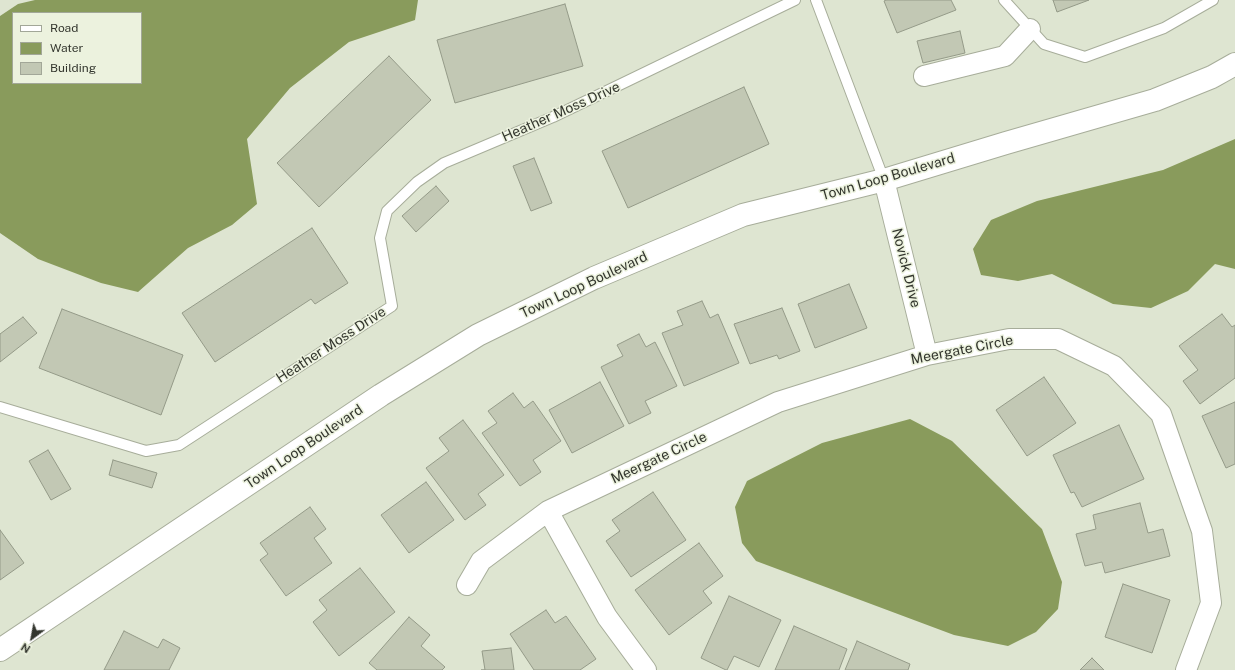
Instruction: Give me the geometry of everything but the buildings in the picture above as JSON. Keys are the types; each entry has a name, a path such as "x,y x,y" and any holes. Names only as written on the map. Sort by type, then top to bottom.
{"street":[{"path":"924,76 1005,56 1030,28"},
{"name":"Town Loop Boulevard","path":"0,650 381,395 478,335 594,278 743,215 884,180 1155,100 1212,76 1235,64"},
{"name":"Novick Drive","path":"884,180 927,355"},
{"name":"Meergate Circle","path":"467,585 481,561 548,511 778,402 927,355 1009,339 1058,339 1114,366 1161,414 1202,531 1211,603 1186,670"},
{"path":"548,511 607,617 646,670"}],"lane":[{"name":"Heather Moss Drive","path":"0,407 146,451 178,445 392,306 380,238 387,211 417,182 444,163 553,117 796,0"},
{"path":"816,0 884,180"},
{"path":"1004,0 1044,44 1085,57 1164,28 1213,0"}],"water":[{"path":"35,0 418,0 415,20 349,42 290,88 247,139 257,204 232,225 188,248 138,292 101,283 38,259 0,233 0,16 18,4"},
{"path":"1235,139 1235,269 1215,264 1188,291 1151,308 1113,304 1052,274 1018,281 981,275 973,249 991,220 1037,201 1163,170"},
{"path":"910,419 952,441 1042,529 1062,582 1058,609 1036,632 1008,646 954,635 756,561 742,543 735,507 747,481 822,443"}]}
